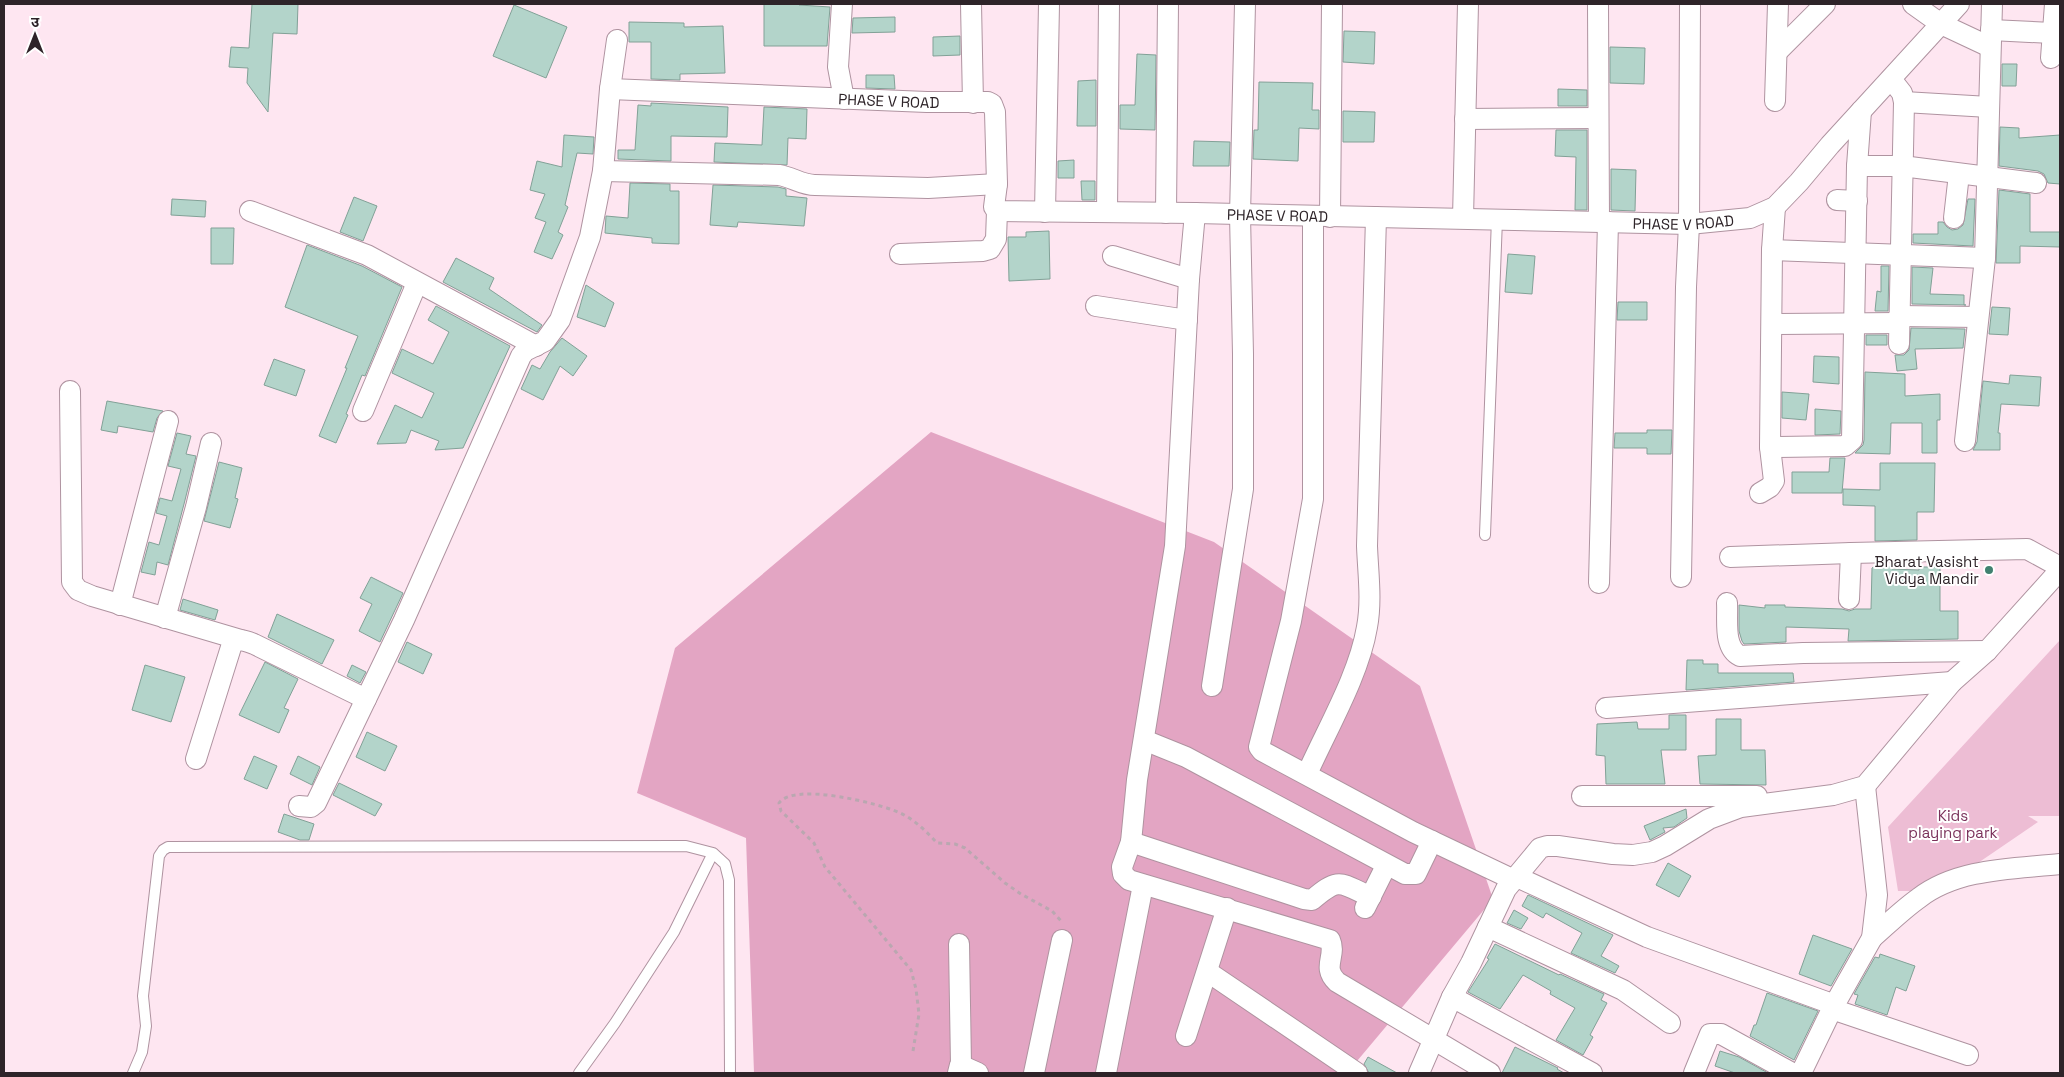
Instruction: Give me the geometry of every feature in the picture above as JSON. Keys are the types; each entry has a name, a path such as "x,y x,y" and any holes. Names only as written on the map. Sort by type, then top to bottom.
{"street":[{"path":"842,4 838,67 844,99"},
{"path":"971,4 972,103"},
{"path":"1045,212 1049,4"},
{"path":"1107,212 1109,4"},
{"path":"1166,213 1168,4"},
{"path":"1212,686 1243,489 1240,214 1245,4"},
{"path":"1332,4 1321,216 1313,499 1291,620 1259,744 1262,751 1432,841 1647,937 1968,1055"},
{"path":"1463,218 1468,4"},
{"path":"1598,4 1597,118 1604,221 1599,583"},
{"path":"1681,577 1686,287 1689,224 1690,4"},
{"path":"1775,101 1778,4"},
{"path":"1777,52 1825,4"},
{"path":"1913,4 1941,24 1991,38 2055,35"},
{"name":"PHASE V ROAD","path":"610,89 844,99 988,102 992,104 995,112 997,184 994,207 997,211 1463,218 1689,224 1750,218 1775,207 1959,4"},
{"path":"1965,441 1985,258 1992,4"},
{"path":"2050,58 2055,35 2054,4"},
{"path":"299,806 311,807 316,803 404,620 521,356 525,351 549,337 560,320 590,236 603,172 610,89 617,40"},
{"path":"1891,79 1902,93 1904,102 1899,344"},
{"path":"1904,102 1989,107"},
{"path":"1770,447 1845,446 1850,443 1853,436 1857,166 1861,111"},
{"path":"1465,119 1597,118"},
{"path":"1857,166 1902,166 2036,183"},
{"path":"603,172 779,175 796,179 803,184 815,185 928,188 997,184"},
{"path":"1954,218 1959,174"},
{"path":"1837,200 1857,201"},
{"path":"1760,493 1774,482 1770,447 1772,250 1775,207"},
{"path":"250,211 367,255 536,346"},
{"path":"900,254 983,251 990,249 996,239 997,211"},
{"path":"1195,213 1189,279 1175,546 1137,780 1131,842 1122,868 1123,874 1129,880 1330,940 1332,946 1329,967 1330,976 1337,982 1490,1073"},
{"path":"1307,774 1352,675 1367,628 1370,595 1366,546 1376,217"},
{"path":"1772,250 1985,258"},
{"path":"1113,256 1189,279"},
{"path":"363,412 417,283"},
{"path":"1096,306 1187,320"},
{"path":"1772,324 1854,324 1978,317"},
{"path":"70,391 72,582 78,590 120,605 254,644 366,699"},
{"path":"120,605 168,421"},
{"path":"165,618 196,507 211,443"},
{"path":"1420,1073 1452,997 1506,890 1540,848 1547,846 1623,854 1652,852 1709,820 1741,807 1833,796 1865,786 1952,682 1987,651 2060,569 2026,549 1730,558"},
{"path":"1850,599 1851,553"},
{"path":"1726,603 1729,643 1735,654 1740,656 1803,653 1987,651"},
{"path":"196,759 232,644 241,640"},
{"path":"1606,708 1952,682"},
{"path":"1144,740 1186,757 1386,866 1405,874 1416,874 1432,841"},
{"path":"1865,786 1877,895 1872,938"},
{"path":"1582,796 1833,796"},
{"path":"1131,842 1312,900 1329,886 1338,883 1368,903 1386,866"},
{"path":"1801,1073 1834,1007 1872,938 1920,896 1952,880 1985,872 2060,864"},
{"path":"1106,1073 1143,884"},
{"path":"1186,1036 1227,908"},
{"path":"1488,927 1622,990 1670,1023"},
{"path":"1034,1073 1062,940"},
{"path":"959,944 966,1070"},
{"path":"1208,972 1357,1073"},
{"path":"1452,997 1592,1073"},
{"path":"1694,1073 1710,1034 1716,1033 1792,1073"}],"lane":[{"path":"1485,535 1497,219"},
{"path":"132,1073 142,1052 146,1026 143,996 159,856 168,847 686,846 713,853 726,864 729,880 730,1073"},
{"path":"579,1073 615,1023 674,932 713,853"}],"path":[{"path":"913,1050 919,1014 916,989 911,970 825,867 814,843 781,810 779,803 782,799 793,795 854,799 900,813 924,828 937,844 955,844 965,848 1005,883 1052,911 1062,923 1062,940"}],"green space":[{"name":"Kids playing park","path":"2060,640 2060,816 2028,816 2038,822 1975,865 1917,891 1898,891 1888,827"}],"shaded area":[{"path":"931,432 1214,542 1420,686 1493,899 1347,1073 754,1073 746,838 637,793 675,648"}],"building":[{"path":"252,4 298,4 297,34 273,33 268,112 247,83 248,68 229,67 231,47 249,48"},
{"path":"764,4 799,4 830,7 827,46 764,46"},
{"path":"514,5 567,27 546,78 493,56"},
{"path":"895,17 895,32 852,33 853,18"},
{"path":"629,22 684,23 684,27 723,26 725,73 680,74 680,80 651,79 651,42 629,42"},
{"path":"1344,31 1375,32 1374,64 1343,62"},
{"path":"960,36 960,55 933,56 933,37"},
{"path":"1610,47 1645,48 1644,84 1610,83"},
{"path":"1137,54 1156,55 1155,130 1120,129 1120,105 1135,105"},
{"path":"2002,64 2017,64 2016,86 2002,86"},
{"path":"866,75 894,75 895,89 866,88"},
{"path":"1096,80 1096,126 1077,126 1078,81"},
{"path":"1259,82 1313,83 1312,110 1319,110 1319,129 1299,128 1298,161 1253,159 1254,130 1258,130"},
{"path":"1558,89 1587,90 1587,106 1558,106"},
{"path":"651,103 728,107 727,137 671,136 671,161 618,159 618,150 635,150 638,105 651,106"},
{"path":"764,107 807,109 806,139 788,138 787,165 714,162 715,143 762,145"},
{"path":"1343,111 1375,112 1374,142 1343,142"},
{"path":"2000,127 2019,128 2019,138 2060,135 2060,184 2048,183 2044,174 2038,171 1999,166"},
{"path":"1556,130 1587,130 1587,210 1575,210 1576,157 1555,156"},
{"path":"564,135 594,137 593,154 577,153 565,205 568,207 558,232 563,235 552,259 534,252 546,222 535,218 545,194 530,190 537,161 562,167"},
{"path":"1194,141 1230,142 1229,166 1193,166"},
{"path":"1074,160 1074,178 1058,178 1058,161"},
{"path":"1611,169 1636,170 1635,211 1611,210"},
{"path":"1081,181 1095,181 1095,200 1082,200"},
{"path":"630,183 670,184 670,191 679,191 679,244 652,243 652,238 605,233 606,216 628,218"},
{"path":"713,185 778,187 786,189 786,196 807,198 804,226 738,222 737,227 710,225"},
{"path":"1999,190 2030,194 2030,232 2060,232 2060,247 2020,246 2020,263 1996,263"},
{"path":"354,197 377,206 363,241 340,232"},
{"path":"172,199 206,201 205,217 171,215"},
{"path":"1968,199 1975,199 1973,246 1913,243 1913,234 1938,234 1938,222 1943,222 1952,230 1958,229 1963,225"},
{"path":"211,228 234,228 233,264 211,264"},
{"path":"1049,231 1050,279 1009,281 1008,237 1026,237 1026,232"},
{"path":"307,245 362,266 402,287 365,376 362,375 336,443 319,436 358,336 285,307"},
{"path":"1508,254 1535,256 1532,294 1505,292"},
{"path":"456,258 494,278 489,289 542,325 537,332 443,282"},
{"path":"1881,266 1889,266 1888,311 1875,311 1877,291 1881,292"},
{"path":"1912,267 1933,268 1930,294 1964,295 1964,305 1912,304"},
{"path":"586,285 614,303 605,327 577,317"},
{"path":"1618,302 1647,302 1647,320 1617,320"},
{"path":"436,306 510,346 463,448 435,450 439,441 411,430 406,443 377,444 395,405 422,418 434,393 392,373 402,349 433,364 449,332 428,320"},
{"path":"1992,307 2010,308 2008,335 1989,334"},
{"path":"1911,328 1965,329 1963,348 1915,349 1917,369 1897,371 1895,355 1904,355 1909,350"},
{"path":"1866,335 1887,335 1887,345 1866,345"},
{"path":"562,338 587,356 573,376 560,366 543,400 521,389 532,365 540,369 550,352"},
{"path":"1814,356 1839,357 1839,384 1813,382"},
{"path":"274,359 305,370 296,396 264,385"},
{"path":"1865,372 1905,374 1905,396 1940,394 1940,420 1937,420 1937,453 1922,453 1922,423 1891,423 1890,454 1855,453 1863,445 1864,440"},
{"path":"2010,375 2041,377 2039,406 2001,404 1998,433 2000,433 2000,450 1973,450 1977,442 1983,381 2009,384"},
{"path":"1782,392 1809,394 1806,420 1782,418"},
{"path":"107,401 163,411 157,418 153,432 118,426 117,433 101,430"},
{"path":"1815,409 1841,411 1840,434 1815,435"},
{"path":"1647,430 1672,430 1671,454 1647,454 1647,448 1614,448 1615,433 1647,433"},
{"path":"177,433 191,436 186,454 196,456 168,565 157,562 155,575 141,572 149,542 159,545 167,516 156,513 160,498 172,501 181,469 168,466"},
{"path":"1830,458 1845,458 1842,493 1792,493 1792,472 1829,472"},
{"path":"219,462 242,468 235,498 238,499 230,528 204,521"},
{"path":"1880,463 1935,463 1934,512 1917,512 1917,540 1875,541 1875,506 1843,505 1843,489 1880,490"},
{"path":"1875,566 1919,570 1919,567 1940,567 1940,611 1958,611 1958,639 1848,641 1849,629 1786,627 1786,642 1744,644 1742,641 1739,631 1739,605 1765,608 1765,605 1785,605 1785,607 1842,609 1849,611 1871,609 1872,568"},
{"path":"371,577 403,593 380,642 359,631 372,604 360,598"},
{"path":"183,599 218,610 215,620 180,610"},
{"path":"277,614 334,640 322,664 268,637"},
{"path":"407,642 432,654 423,674 398,662"},
{"path":"1687,660 1703,660 1703,664 1718,664 1718,673 1793,673 1794,682 1686,690"},
{"path":"265,662 298,679 284,708 289,710 279,733 239,715"},
{"path":"145,665 185,677 171,722 132,710"},
{"path":"352,665 366,672 360,683 347,676"},
{"path":"1669,715 1686,715 1686,750 1661,750 1665,784 1606,784 1605,756 1596,755 1597,724 1637,722 1638,729 1669,729"},
{"path":"1716,719 1741,719 1741,750 1765,750 1766,785 1700,784 1698,756 1716,755"},
{"path":"367,732 397,746 385,771 356,757"},
{"path":"254,756 277,766 267,789 244,779"},
{"path":"298,756 320,767 312,785 290,774"},
{"path":"339,783 382,804 375,816 333,795"},
{"path":"1686,809 1687,818 1674,827 1663,828 1665,832 1650,840 1644,826"},
{"path":"284,814 314,824 309,840 300,840 278,832"},
{"path":"1668,863 1691,876 1679,897 1656,885"},
{"path":"1528,895 1613,935 1601,956 1619,966 1615,973 1571,953 1582,933 1546,913 1543,918 1522,906"},
{"path":"1514,910 1528,918 1521,929 1507,923"},
{"path":"1813,935 1852,949 1831,986 1799,974"},
{"path":"1495,944 1604,994 1601,1000 1607,1003 1590,1035 1593,1037 1583,1055 1556,1040 1575,1008 1550,994 1551,991 1523,975 1500,1009 1468,992 1489,959 1487,958"},
{"path":"1880,954 1915,966 1906,991 1896,987 1887,1015 1855,1004 1858,995 1854,994 1875,957 1879,958"},
{"path":"1767,993 1818,1011 1794,1060 1750,1036 1754,1025 1756,1025"},
{"path":"1515,1047 1558,1068 1564,1073 1502,1073"},
{"path":"1720,1051 1739,1057 1768,1073 1735,1073 1715,1066"},
{"path":"1368,1057 1397,1073 1369,1073 1364,1064"}],"place":[{"name":"Bharat Vasisht Vidya Mandir","path":"1989,570"}]}
